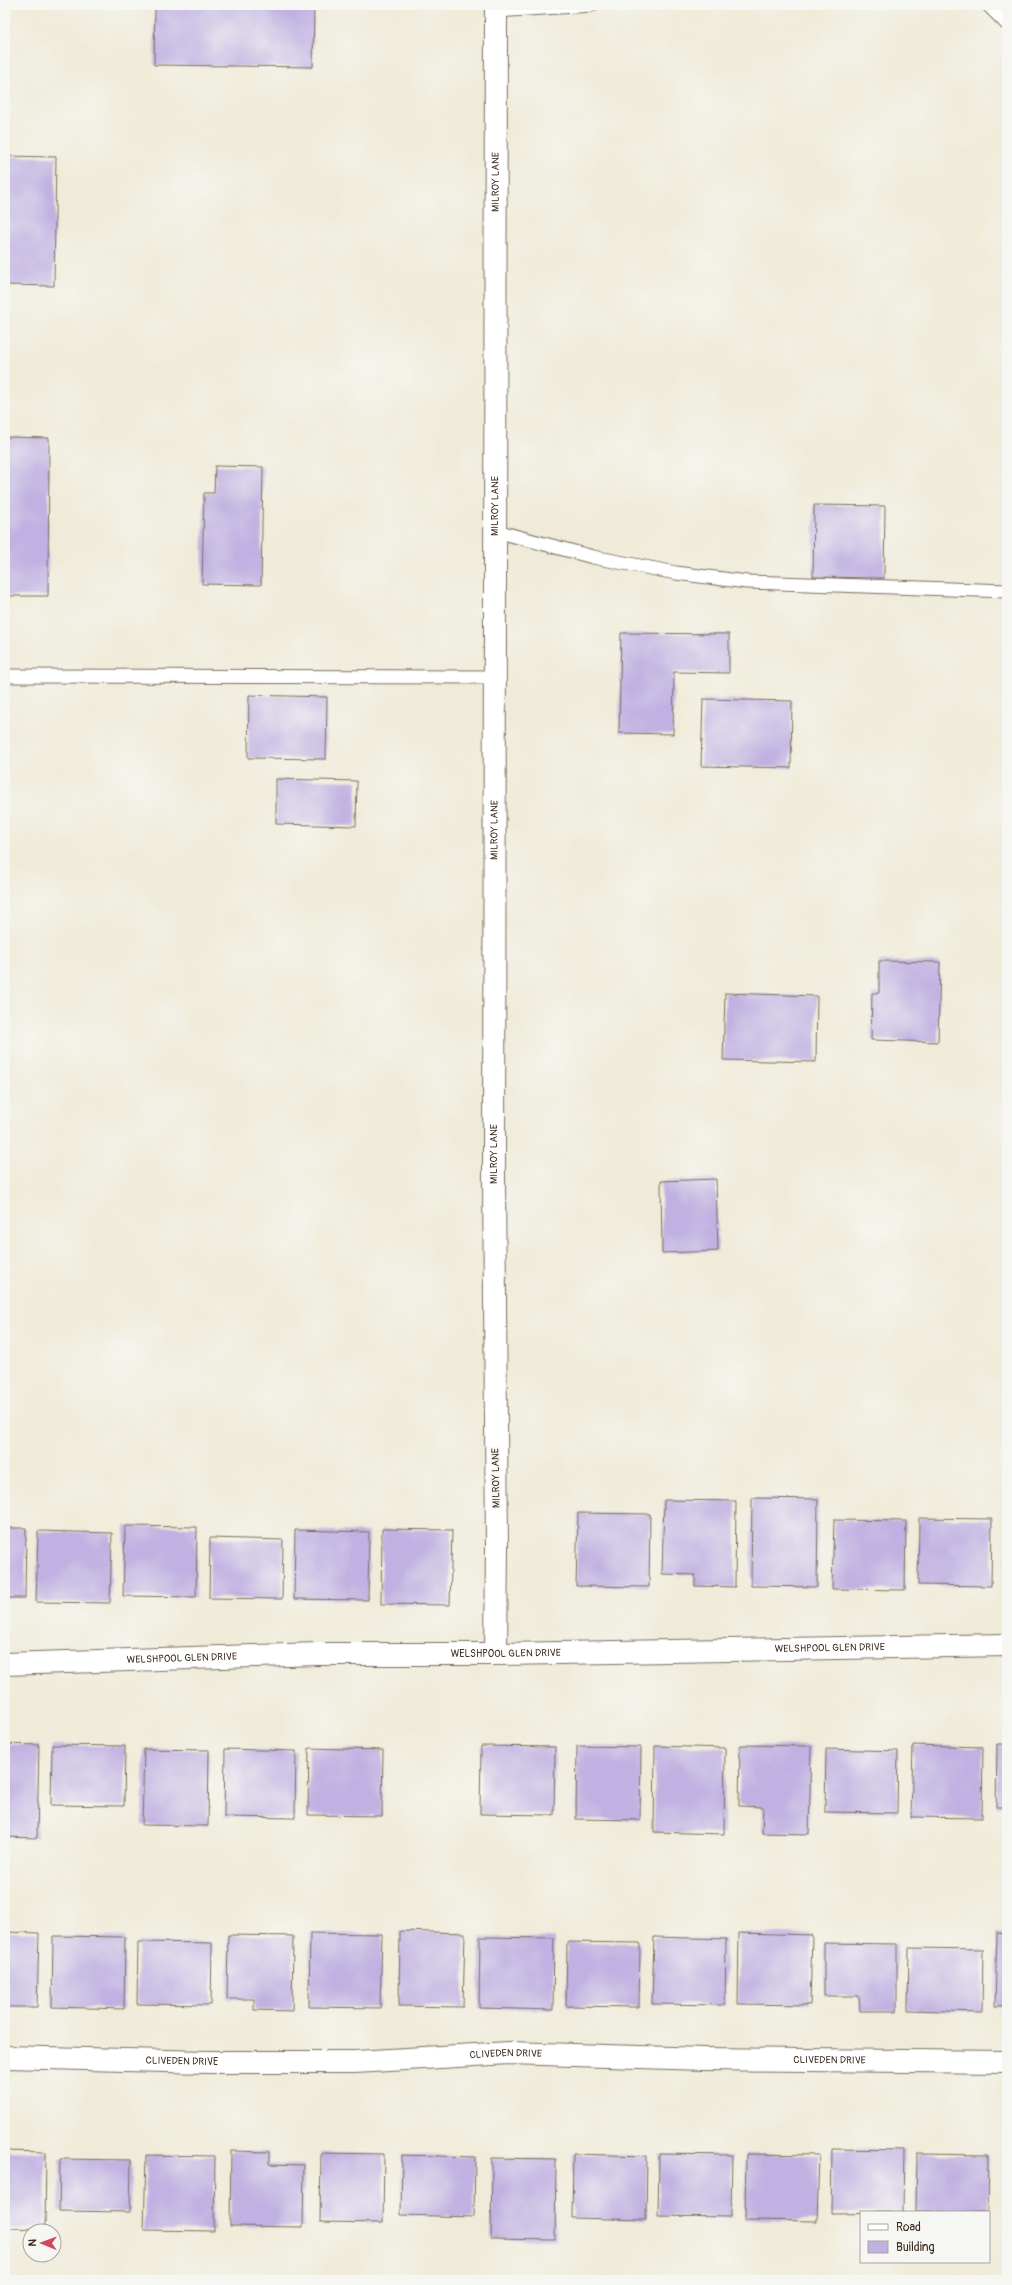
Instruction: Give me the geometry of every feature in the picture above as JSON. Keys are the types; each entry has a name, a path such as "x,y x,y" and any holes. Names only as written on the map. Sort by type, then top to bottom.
{"street":[{"name":"MILROY LANE","path":"496,8 494,1178 497,1546 496,1654"},
{"name":"WELSHPOOL GLEN DRIVE","path":"5,1664 318,1654 496,1654 1007,1645"},
{"name":"CLIVEDEN DRIVE","path":"5,2057 207,2062 355,2062 508,2054 720,2059 1007,2062"}],"lane":[{"path":"496,8 592,5"},
{"path":"988,5 1007,24"},
{"path":"496,531 593,557 676,573 747,582 1007,591"},
{"path":"5,676 496,677"}],"building":[{"path":"155,5 314,5 313,67 154,65"},
{"path":"5,156 56,157 54,286 5,285"},
{"path":"5,437 49,438 48,596 5,596"},
{"path":"215,466 263,467 261,585 202,584 204,493 214,493"},
{"path":"814,505 885,506 884,578 813,577"},
{"path":"621,633 729,634 729,673 674,672 673,734 619,733"},
{"path":"249,695 327,697 326,759 248,758"},
{"path":"703,699 792,701 791,768 701,766"},
{"path":"276,779 357,781 356,826 276,824"},
{"path":"879,961 940,962 938,1042 871,1040 872,993 879,993"},
{"path":"725,993 817,996 816,1062 723,1060"},
{"path":"716,1179 718,1251 662,1253 661,1181"},
{"path":"752,1498 818,1499 817,1587 751,1586"},
{"path":"664,1500 736,1501 735,1587 695,1586 695,1575 662,1574"},
{"path":"578,1513 650,1514 649,1587 576,1586"},
{"path":"919,1518 992,1519 991,1586 918,1585"},
{"path":"834,1520 906,1521 905,1590 832,1589"},
{"path":"125,1526 197,1527 196,1597 123,1596"},
{"path":"5,1528 26,1528 25,1598 5,1598"},
{"path":"382,1529 452,1530 450,1605 381,1604"},
{"path":"295,1530 369,1532 368,1600 294,1599"},
{"path":"38,1531 112,1533 110,1603 36,1602"},
{"path":"210,1538 283,1540 282,1599 209,1598"},
{"path":"1006,1553 1007,1585 1005,1585"},
{"path":"5,1744 39,1745 37,1838 5,1837"},
{"path":"997,1744 1007,1744 1007,1807 996,1807"},
{"path":"52,1745 125,1746 124,1806 51,1805"},
{"path":"740,1745 811,1746 809,1834 762,1833 763,1807 739,1806"},
{"path":"913,1745 983,1747 982,1818 911,1817"},
{"path":"481,1746 555,1747 554,1815 480,1814"},
{"path":"577,1746 641,1747 640,1820 576,1819"},
{"path":"655,1746 725,1748 724,1834 654,1832"},
{"path":"309,1748 383,1750 382,1816 308,1815"},
{"path":"144,1749 209,1750 208,1826 142,1825"},
{"path":"225,1749 296,1751 295,1818 224,1817"},
{"path":"826,1749 898,1751 897,1813 825,1812"},
{"path":"400,1931 465,1933 463,2007 399,2006"},
{"path":"5,1932 39,1933 37,2007 5,2007"},
{"path":"997,1932 1007,1933 1007,2006 995,2006"},
{"path":"310,1933 382,1934 380,2008 309,2007"},
{"path":"739,1933 812,1935 810,2005 738,2004"},
{"path":"228,1935 293,1936 292,2011 254,2010 254,1999 227,1999"},
{"path":"53,1936 125,1937 124,2009 52,2007"},
{"path":"480,1937 554,1938 553,2010 479,2008"},
{"path":"654,1937 726,1939 725,2005 652,2004"},
{"path":"138,1942 212,1943 211,2005 137,2004"},
{"path":"567,1942 640,1943 639,2007 566,2006"},
{"path":"824,1943 897,1944 897,2011 860,2011 859,1996 824,1996"},
{"path":"909,1948 983,1949 982,2012 908,2010"},
{"path":"832,2149 904,2150 903,2211 831,2213"},
{"path":"5,2151 46,2152 45,2223 22,2223 22,2228 5,2228"},
{"path":"231,2151 269,2152 269,2164 304,2165 303,2227 230,2226"},
{"path":"321,2153 384,2154 383,2223 320,2222"},
{"path":"573,2154 647,2156 646,2220 572,2218"},
{"path":"659,2154 732,2155 731,2217 658,2216"},
{"path":"746,2154 819,2155 817,2221 745,2220"},
{"path":"917,2154 989,2155 988,2211 916,2211"},
{"path":"146,2155 215,2156 214,2231 144,2230"},
{"path":"402,2155 475,2157 474,2217 401,2215"},
{"path":"492,2158 556,2159 555,2240 491,2239"},
{"path":"60,2159 131,2160 130,2212 59,2211"}]}
